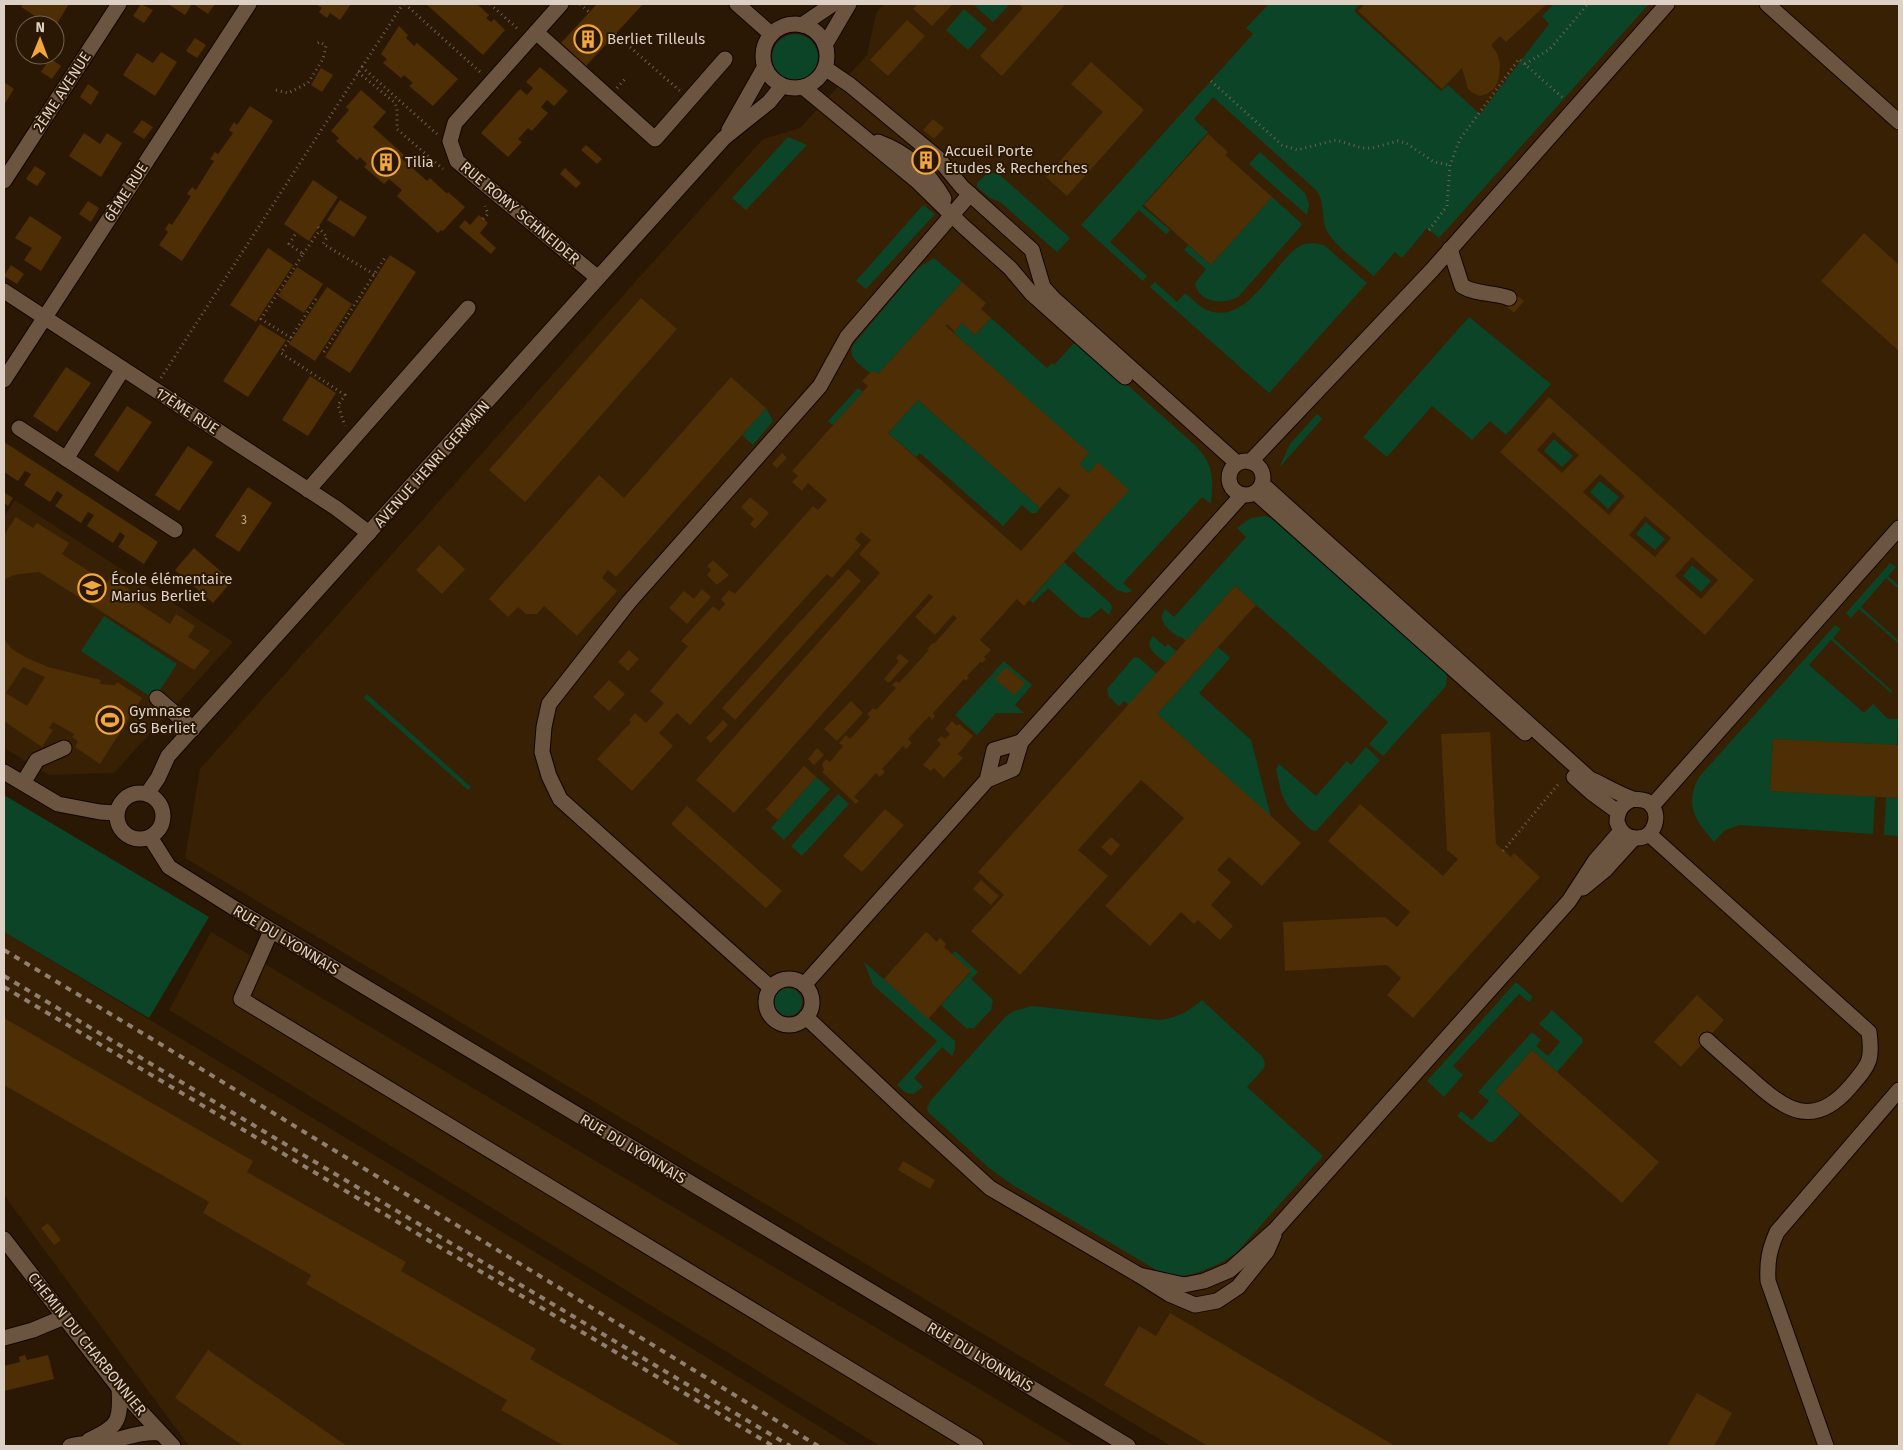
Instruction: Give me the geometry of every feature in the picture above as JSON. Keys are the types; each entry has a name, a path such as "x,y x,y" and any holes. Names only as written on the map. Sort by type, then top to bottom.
{"street":[{"name":"2ÈME AVENUE","path":"4,181 119,4"},
{"name":"6ÈME RUE","path":"4,380 249,4"},
{"path":"450,141 455,123 561,4"},
{"path":"737,4 771,34 785,26 802,25 816,32 825,45 827,53 824,68 820,77 812,84 789,88 782,86 774,82 764,68"},
{"path":"802,25 833,4"},
{"path":"825,45 849,4"},
{"path":"1634,799 1590,779 1253,491 1237,493 1230,485 1229,480 1240,465 1450,249 1667,4"},
{"path":"1767,4 1899,122"},
{"name":"AVENUE HENRI GERMAIN","path":"724,138 764,68 763,50 771,34"},
{"path":"532,36 655,139 725,59"},
{"path":"824,68 850,86 938,158 970,194 1032,250 1043,287 1054,299 1240,465"},
{"name":"AVENUE HENRI GERMAIN","path":"147,794 158,778 168,756 724,138 769,102 782,86"},
{"path":"803,87 917,181 1010,268 1032,294 1240,465 1261,470 1253,491 1021,742 1012,769 987,780 804,985"},
{"name":"RUE ROMY SCHNEIDER","path":"450,141 457,161 598,278"},
{"path":"771,988 560,799 549,776 542,752 550,704 629,602 820,386 847,337 970,194"},
{"path":"1450,249 1462,286 1471,292 1501,295 1509,298"},
{"name":"17ÈME RUE","path":"4,291 308,490 369,533"},
{"path":"308,490 468,308"},
{"path":"66,458 123,369"},
{"path":"19,428 175,530"},
{"path":"1253,491 1568,772 1618,812"},
{"path":"1652,806 1899,528"},
{"path":"158,698 193,729"},
{"path":"987,780 994,750 1021,742"},
{"path":"24,784 37,760 64,748"},
{"path":"4,772 58,804 100,812 118,813"},
{"path":"137,794 147,794 158,802 163,814 160,828 150,837 138,839 127,835 119,825 118,813 121,804 128,797 137,794"},
{"path":"1568,901 1642,836 1653,830 1656,817 1652,806 1641,799 1634,799 1624,803 1618,812 1617,822 1621,831 1624,834 1642,836 1869,1032 1871,1048 1868,1065 1839,1100 1825,1108 1809,1112 1792,1109 1774,1100 1707,1040"},
{"path":"1139,1275 1184,1285 1204,1281 1230,1270 1276,1229 1568,901 1595,861 1621,831"},
{"name":"RUE DU LYONNAIS","path":"150,837 169,867 271,931 1128,1446"},
{"path":"271,931 241,999 976,1446"},
{"path":"784,980 804,985 811,997 810,1011 806,1017 794,1024 780,1024 774,1020 766,1008 771,988 784,980"},
{"path":"806,1017 990,1188 1169,1294 1195,1305 1217,1302 1238,1287 1267,1251 1276,1229"},
{"path":"1826,1446 1768,1282 1767,1264 1770,1248 1777,1232 1899,1090"},
{"name":"CHEMIN DU CHARBONNIER","path":"4,1239 119,1388 173,1446"},
{"path":"4,1338 33,1330 64,1317"},
{"path":"77,1445 101,1434 116,1423 121,1411 119,1388"},
{"path":"77,1445 105,1442 146,1432 160,1432"}],"path":[{"path":"154,390 358,72 404,4 491,82"},
{"path":"490,4 532,36"},
{"path":"580,4 589,12"},
{"path":"1526,64 1550,49 1588,4"},
{"path":"615,34 690,100"},
{"path":"276,90 288,93 308,83 323,59 326,46 320,42 314,44"},
{"path":"1429,230 1447,206 1450,165 1460,139 1519,59 1563,98"},
{"path":"362,67 441,138 450,141"},
{"path":"358,72 394,102 397,108 397,129 449,174"},
{"path":"1211,82 1282,145 1290,149 1303,150 1336,140 1362,148 1372,148 1398,142 1406,143 1434,162 1450,165"},
{"path":"479,201 486,207 488,214 483,219"},
{"path":"291,338 260,320 319,228 327,237 323,244 375,276"},
{"path":"297,232 289,244 303,254"},
{"path":"324,352 375,276 386,256"},
{"path":"316,299 281,353 345,395 338,405 350,440"},
{"path":"1503,851 1568,772"}],"shaded area":[{"path":"884,4 1899,4 1899,1446 1171,1446 185,858 200,769 763,139 800,128 867,55 876,13"},
{"path":"15,500 233,642 114,773 49,775 4,748 4,517"},
{"path":"4,932 522,1244 851,1446 189,1446 4,1195"},
{"path":"211,932 1075,1446 880,1446 169,1010"}],"green space":[{"path":"973,4 1006,4 1008,6 993,22"},
{"path":"1269,4 1360,4 1354,11 1441,91 1448,85 1480,114 1549,24 1542,16 1554,4 1649,4 1439,238 1427,228 1402,258 1395,252 1374,276 1347,254 1329,235 1317,191 1213,97 1194,119 1208,132 1142,206 1170,230 1166,234 1139,210 1110,242 1147,276 1143,281 1081,225 1253,34 1246,28"},
{"path":"964,9 987,29 968,50 946,30"},
{"path":"800,34 804,35 814,44 817,48 817,66 808,76 800,80 790,80 782,76 773,66 772,52 776,44 786,35"},
{"path":"788,137 807,145 746,210 732,198"},
{"path":"1260,152 1305,193 1309,205 1307,215 1249,164"},
{"path":"989,172 999,174 1070,238 1057,252 1000,202 990,198 977,187 977,183"},
{"path":"1272,197 1301,223 1301,226 1238,297 1226,301 1212,301 1201,295 1195,283 1206,269 1184,250 1188,245 1211,265"},
{"path":"923,205 935,214 866,289 856,281"},
{"path":"1304,244 1324,245 1367,283 1269,393 1150,287 1155,282 1177,302 1185,293 1203,308 1215,312 1227,312 1238,308 1248,301 1291,253"},
{"path":"934,258 962,282 878,374 872,371 870,373 853,357 853,345 918,268"},
{"path":"1469,317 1551,384 1506,435 1490,421 1472,440 1432,406 1387,457 1363,437"},
{"path":"991,318 1047,368 1052,363 1054,365 1077,340 1197,447 1207,460 1212,480 1211,504 1202,497 1123,583 1132,591 1127,593 1117,590 1073,551 1098,463 1089,473 1079,464 1088,454 954,333 962,323 975,335"},
{"path":"858,388 863,392 833,425 828,421"},
{"path":"918,400 1040,508 1036,513 1031,513 1022,505 1003,526 920,453 916,457 888,433"},
{"path":"766,408 773,421 753,445 742,435"},
{"path":"1317,414 1322,419 1279,468 1290,444"},
{"path":"1554,439 1573,456 1562,467 1544,451"},
{"path":"1600,481 1619,497 1608,509 1590,492"},
{"path":"1264,516 1276,519 1445,670 1447,676 1446,686 1383,756 1369,744 1388,722 1235,586 1186,641 1171,631 1163,621 1165,609 1174,617 1246,537 1237,528 1251,518"},
{"path":"1646,522 1665,539 1655,550 1636,534"},
{"path":"1064,562 1111,604 1112,608 1109,615 1101,608 1089,618 1080,617 1048,588 1033,603 1030,600"},
{"path":"1890,563 1896,567 1888,576 1899,586 1899,589 1886,578 1861,607 1899,641 1899,644 1859,609 1851,618 1846,613"},
{"path":"1692,565 1711,581 1701,592 1683,576"},
{"path":"104,616 177,664 154,699 81,651"},
{"path":"1835,625 1841,629 1833,638 1892,691 1891,693 1831,640 1809,665 1864,713 1873,704 1888,719 1898,719 1897,745 1773,739 1770,791 1875,796 1873,834 1740,825 1725,830 1714,842 1697,819 1692,804 1692,796 1699,777"},
{"path":"1153,636 1165,647 1168,644 1177,652 1166,663 1150,648 1150,640"},
{"path":"1218,647 1230,658 1199,693 1251,740 1271,817 1157,714"},
{"path":"1134,657 1139,658 1157,674 1129,705 1124,701 1119,706 1109,697 1107,689"},
{"path":"1004,661 1032,685 1015,705 1024,713 996,713 977,735 955,715"},
{"path":"367,694 471,787 468,790 364,698"},
{"path":"1366,747 1380,760 1316,831 1311,830 1291,810 1284,799 1276,769 1279,764 1316,796 1347,761 1351,765"},
{"path":"816,777 830,789 784,840 771,828"},
{"path":"838,794 849,804 802,856 791,846"},
{"path":"4,795 209,917 149,1018 4,932"},
{"path":"1886,797 1899,798 1899,836 1884,835"},
{"path":"955,951 978,972 971,979 993,1000 991,1010 974,1028 966,1028 941,1005 971,972 952,954"},
{"path":"864,962 955,1041 955,1049 952,1056 942,1047 914,1078 923,1087 913,1094 906,1093 897,1085 937,1041 873,985"},
{"path":"1516,982 1533,997 1529,1002 1519,994 1453,1066 1463,1075 1444,1097 1427,1081"},
{"path":"788,988 798,992 802,1002 798,1012 788,1016 778,1012 774,1002 778,992"},
{"path":"1202,1000 1263,1057 1264,1068 1247,1087 1323,1156 1236,1253 1212,1267 1183,1276 1165,1275 1011,1184 989,1168 928,1112 927,1108 931,1100 1006,1016 1014,1011 1032,1006 1160,1020 1172,1018 1183,1013"},
{"path":"1552,1010 1582,1038 1583,1042 1557,1072 1532,1050 1495,1091 1520,1114 1493,1142 1489,1142 1457,1116 1461,1111 1472,1120 1489,1101 1478,1092 1532,1032 1541,1040 1536,1046 1548,1056 1560,1042 1539,1024"}],"building":[{"path":"23,4 69,4 62,15 33,15 21,7"},
{"path":"141,4 153,10 144,23 133,16"},
{"path":"168,4 192,4 185,15"},
{"path":"193,4 215,4 208,14"},
{"path":"316,4 351,4 340,20 330,13 327,18 319,12 322,8"},
{"path":"426,4 477,4 489,15 486,18 491,22 494,19 505,30 483,55"},
{"name":"Berliet Tilleuls","path":"597,4 643,4 586,66 561,43"},
{"path":"918,4 953,4 932,26 913,9"},
{"path":"1018,4 1062,4 1064,6 1002,76 980,56 1023,8"},
{"path":"1365,4 1547,4 1506,42 1500,36 1491,45 1497,53 1500,64 1499,78 1495,88 1487,94 1480,96 1468,89 1462,68 1442,89 1358,11"},
{"path":"907,20 925,36 888,76 870,60"},
{"path":"399,26 408,35 406,38 414,46 417,43 458,79 433,106 409,86 413,83 404,75 401,78 383,63 387,59 381,54"},
{"path":"195,38 206,45 197,58 186,51"},
{"path":"161,52 177,62 155,96 123,75 137,53 153,63"},
{"path":"1091,62 1144,110 1067,196 1046,177 1103,112 1071,84"},
{"path":"46,65 61,66 52,79 41,72"},
{"path":"540,67 568,91 554,106 547,100 541,107 548,113 532,131 528,128 518,139 522,142 508,157 481,133 520,89 527,95 533,88 526,82"},
{"path":"321,68 333,75 322,92 311,85"},
{"path":"4,82 14,89 4,105"},
{"path":"88,84 99,92 91,105 80,97"},
{"name":"Tilia","path":"361,90 386,112 373,127 404,155 401,158 427,181 430,178 465,207 443,231 441,230 438,233 397,196 402,190 389,179 384,184 364,167 367,164 360,157 357,160 336,141 339,138 331,131 349,110 346,107"},
{"path":"250,106 273,121 182,261 159,245 168,232 165,229 169,223 172,225 191,196 187,194 192,187 196,190 214,161 210,159 215,152 218,154 233,133 229,130 234,122 237,125"},
{"path":"933,119 944,128 934,139 923,130"},
{"path":"142,120 153,127 144,139 133,132"},
{"path":"84,133 100,144 107,133 122,143 101,177 69,156"},
{"path":"1208,134 1228,152 1225,155 1272,197 1211,265 1144,205"},
{"path":"586,145 602,159 597,164 581,150"},
{"path":"35,166 46,173 37,186 26,179"},
{"path":"565,168 581,183 576,188 560,174"},
{"path":"313,180 338,197 309,241 284,224"},
{"path":"340,200 367,217 354,237 327,220"},
{"path":"88,201 99,208 91,222 79,214"},
{"path":"479,215 488,223 480,233 496,248 491,254 459,227 465,220 470,225"},
{"path":"30,216 62,237 41,271 24,260 32,248 15,238"},
{"path":"1864,233 1899,265 1899,351 1821,281"},
{"path":"268,248 293,265 256,322 230,305"},
{"path":"390,255 416,272 350,373 325,357"},
{"path":"11,265 24,274 17,284 4,276"},
{"path":"297,267 323,284 304,313 278,296"},
{"path":"962,282 986,303 981,309 991,318 975,335 962,323 955,332 947,324 946,326 1089,453 1079,464 1089,473 1098,462 1129,490 1024,606 1017,599 980,640 991,650 984,657 986,659 982,663 980,662 967,676 969,677 966,681 964,679 933,713 935,716 932,720 929,716 908,739 912,743 906,749 903,746 882,769 885,772 880,777 876,773 854,797 859,801 856,804 822,772 824,770 822,764 826,759 830,762 843,746 839,743 846,735 850,739 870,717 867,714 873,708 876,710 896,688 892,685 896,681 899,683 929,650 927,649 934,644 957,618 953,615 935,635 915,617 933,597 929,594 734,813 696,780 880,573 859,554 871,540 861,532 855,539 861,545 832,578 827,574 690,725 677,713 659,733 673,746 632,791 597,759 631,722 629,720 635,713 646,723 664,703 650,691 688,646 681,641 713,606 719,611 725,604 721,599 729,590 735,594 813,506 818,510 827,500 808,483 802,491 792,482 798,476 792,471 868,386 862,381 872,371 878,374","holes":["918,400 1040,508 1059,487 1070,496 1021,551 888,433"]},
{"path":"327,287 352,304 315,361 289,344"},
{"path":"1514,293 1524,301 1514,313 1504,304"},
{"path":"641,298 677,329 525,502 489,470"},
{"path":"260,324 286,340 248,397 223,381"},
{"path":"66,367 91,383 57,432 33,416"},
{"path":"310,376 336,393 308,436 282,420"},
{"path":"731,377 766,408 616,577 608,570 602,578 617,591 577,636 544,606 537,614 526,614 518,607 508,617 489,599 599,475 624,498"},
{"path":"1549,397 1754,580 1705,635 1500,452","holes":["1553,432 1579,455 1562,473 1537,450","1600,474 1625,496 1609,515 1583,492","1645,516 1671,538 1655,557 1629,535","1692,557 1718,580 1701,599 1675,576"]},
{"path":"127,406 152,422 118,472 94,455"},
{"path":"4,442 158,542 144,564 118,547 125,536 120,532 113,543 87,526 94,515 88,512 81,523 55,506 63,495 57,491 50,502 24,485 31,474 25,471 18,481 4,472"},
{"path":"188,446 213,462 179,511 155,495"},
{"path":"782,453 787,458 777,468 772,464"},
{"path":"248,487 272,503 239,552 215,536"},
{"path":"5,493 13,498 8,506 4,503"},
{"path":"750,497 769,513 755,529 750,524 754,519 741,507"},
{"path":"16,517 33,528 37,523 69,543 62,554 107,583 111,577 130,590 127,596 170,624 176,614 195,626 188,637 210,651 194,670 39,572 13,575 4,580 4,535"},
{"path":"439,545 465,569 442,594 416,570"},
{"path":"194,548 232,581 213,603 175,570"},
{"path":"713,560 729,575 717,585 707,575 711,570 707,566"},
{"path":"848,569 861,581 735,720 722,708"},
{"path":"1235,586 1256,605 1157,714 1301,843 1262,886 1229,857 1217,870 1231,882 1211,905 1233,926 1220,940 1198,920 1194,924 1181,912 1150,946 1105,906 1184,818 1141,780 1078,850 1108,876 1020,975 971,931 1004,895 978,872"},
{"path":"702,589 711,597 687,624 669,608 684,591 694,599"},
{"path":"4,639 12,649 48,667 101,680 100,684 115,685 117,682 142,698 100,764 75,747 78,741 72,737 74,734 53,722 49,728 53,730 42,747 4,721","holes":["23,667 45,677 27,706 6,693"]},
{"path":"629,650 639,659 628,671 618,662"},
{"path":"900,654 909,661 889,683 884,679 899,661 896,658"},
{"path":"1006,667 1025,683 1014,695 995,679"},
{"path":"609,680 625,694 609,711 593,697"},
{"path":"851,701 863,713 837,741 824,729"},
{"path":"723,720 728,725 711,743 706,738"},
{"path":"952,721 957,726 959,724 973,736 958,754 963,758 944,778 934,768 931,771 923,765 941,744 937,740 941,736 945,739 950,734 945,729"},
{"path":"1490,732 1496,844 1511,857 1514,853 1540,877 1413,1018 1387,995 1401,978 1387,965 1285,971 1283,922 1385,917 1397,927 1410,912 1328,841 1360,804 1443,876 1458,859 1447,850 1441,734"},
{"path":"1773,739 1899,745 1899,798 1770,791"},
{"path":"817,748 824,755 814,765 808,759"},
{"path":"804,766 816,777 778,820 766,809"},
{"path":"687,806 782,891 766,908 671,824"},
{"path":"885,809 904,825 862,872 843,856"},
{"path":"1111,837 1120,845 1111,856 1101,847"},
{"path":"981,880 999,896 991,905 973,889"},
{"path":"926,932 937,942 940,938 946,944 944,947 971,971 928,1019 884,979"},
{"path":"1697,995 1724,1020 1681,1067 1654,1042"},
{"path":"4,1018 253,1161 247,1172 406,1262 401,1271 536,1349 530,1359 682,1446 564,1446 501,1410 507,1400 306,1284 311,1275 203,1213 209,1202 4,1085"},
{"path":"1532,1050 1659,1162 1622,1203 1495,1091"},
{"path":"903,1161 935,1180 930,1189 898,1170"},
{"path":"48,1223 61,1240 54,1245 41,1228"},
{"path":"1170,1313 1395,1446 1208,1446 1104,1385 1139,1326 1156,1336"},
{"path":"208,1350 347,1446 243,1446 175,1398"},
{"path":"25,1355 27,1360 48,1355 54,1379 4,1391 4,1366 20,1362 19,1357"},
{"path":"1697,1393 1732,1413 1714,1446 1667,1446"}],"railway":[{"path":"4,950 818,1446"},
{"path":"4,976 790,1446"},
{"path":"4,987 773,1446"}],"place":[{"name":"Berliet Tilleuls","path":"588,39"},
{"name":"Accueil Porte Etudes & Recherches","path":"926,160"},
{"name":"Tilia","path":"386,162"},
{"name":"École élémentaire Marius Berliet","path":"92,588"},
{"name":"Gymnase GS Berliet","path":"110,720"}]}
